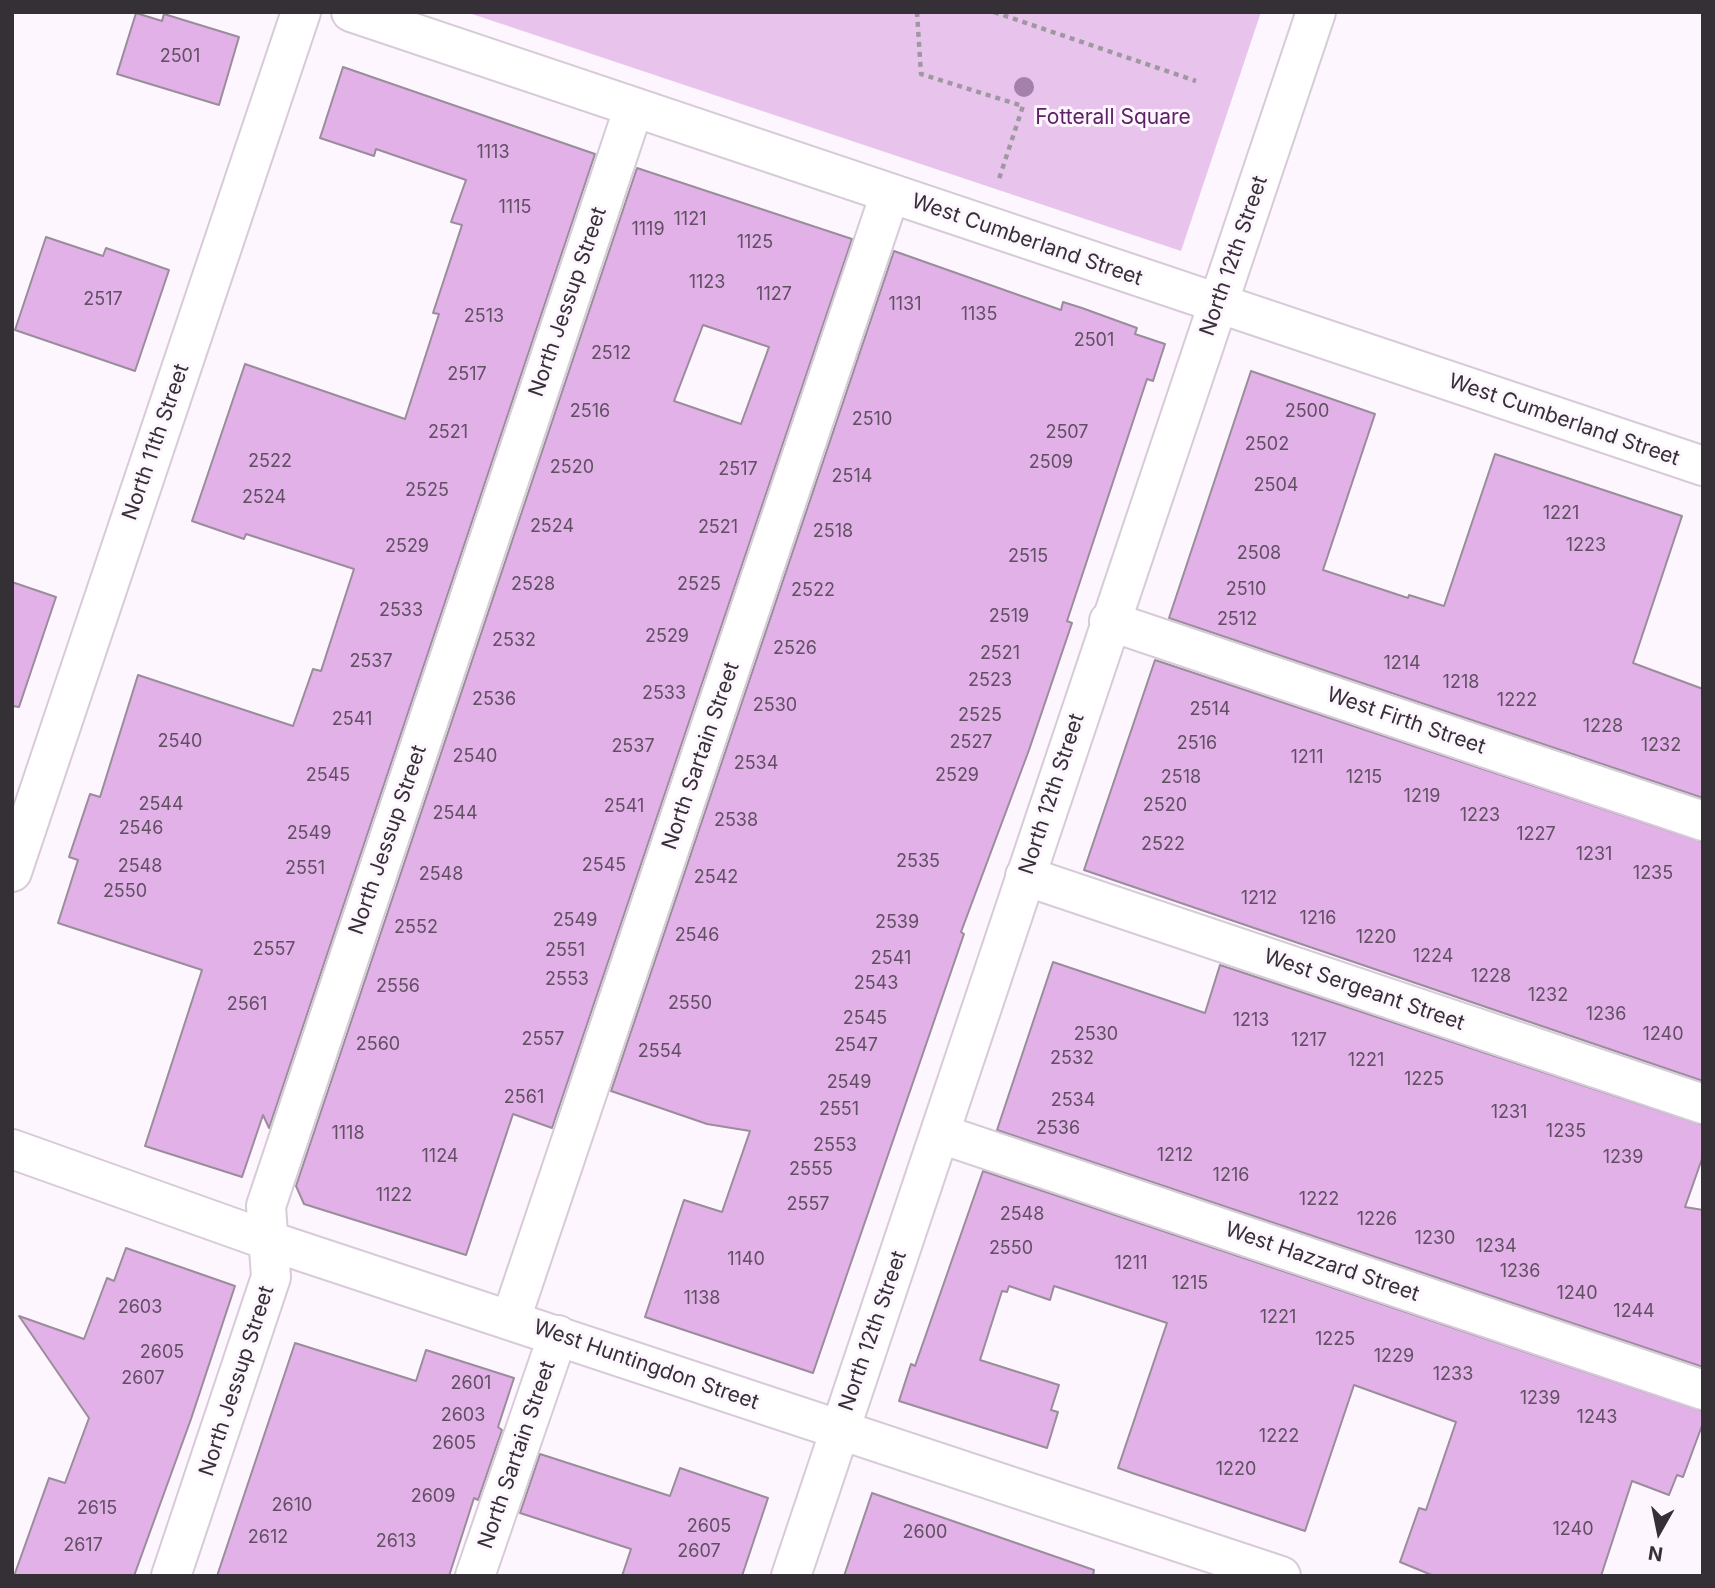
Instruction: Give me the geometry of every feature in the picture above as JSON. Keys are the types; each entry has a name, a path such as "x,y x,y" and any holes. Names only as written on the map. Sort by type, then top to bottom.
{"street":[{"name":"North 11th Street","path":"12,872 301,12"},
{"name":"West Cumberland Street","path":"351,12 1703,466"},
{"name":"North 12th Street","path":"791,1576 941,1134 1109,621 1316,12"},
{"name":"North Jessup Street","path":"172,1576 271,1277 266,1206 634,107"},
{"name":"North Sartain Street","path":"511,1319 890,194"},
{"name":"West Firth Street","path":"1109,621 1703,821"},
{"name":"West Sergeant Street","path":"1026,876 1703,1104"},
{"name":"West Hazzard Street","path":"941,1134 1703,1390"},
{"name":"West Huntingdon Street","path":"12,1149 270,1241 1281,1576"},
{"name":"North Sartain Street","path":"475,1576 558,1335"}],"path":[{"path":"917,12 921,74 1023,106 998,182"},
{"path":"994,12 1196,81"}],"green space":[{"name":"Fotterall Square","path":"466,12 1261,12 1181,251"}],"building":[{"path":"136,13 162,21 164,14 239,37 219,105 117,74"},
{"path":"343,67 595,154 269,1128 263,1115 242,1177 145,1146 202,970 58,923 78,860 69,857 90,794 100,797 138,675 293,726 313,669 321,671 354,569 246,534 244,539 192,521 245,364 405,419 439,314 433,313 462,225 451,222 466,180 376,149 374,156 320,138"},
{"path":"637,168 852,239 552,1128 513,1114 466,1255 304,1204 296,1186","holes":["703,325 769,347 741,424 674,401"]},
{"path":"46,237 103,256 106,248 169,270 135,371 15,330"},
{"path":"894,251 1061,310 1063,302 1082,308 1137,328 1135,334 1165,344 1153,381 1147,379 1067,621 1072,623 1029,750 961,932 964,934 813,1373 645,1317 684,1200 722,1212 750,1131 707,1124 611,1091"},
{"path":"1251,371 1375,414 1323,570 1408,598 1409,595 1444,606 1495,454 1682,516 1633,663 1703,689 1703,798 1169,618"},
{"path":"12,582 56,597 19,707 12,706"},
{"path":"1155,660 1703,842 1703,1081 1084,870"},
{"path":"1053,962 1205,1013 1220,965 1703,1125 1703,1156 1685,1207 1703,1210 1703,1367 997,1130"},
{"path":"983,1171 1703,1411 1703,1423 1683,1477 1677,1475 1669,1495 1632,1481 1601,1576 1434,1576 1400,1562 1419,1508 1426,1510 1456,1422 1354,1385 1305,1531 1135,1474 1118,1468 1167,1323 1054,1286 1050,1300 1009,1286 1007,1292 1002,1291 980,1360 1059,1385 1051,1410 1058,1412 1047,1448 899,1401 911,1364 915,1366"},
{"path":"126,1248 235,1286 191,1419 134,1576 14,1576 49,1478 65,1483 89,1418 19,1316 84,1339 107,1278 114,1281"},
{"path":"295,1343 416,1381 426,1350 514,1378 498,1427 502,1430 478,1500 474,1498 449,1576 217,1576"},
{"path":"540,1454 670,1496 680,1468 768,1498 742,1576 622,1576 631,1549 520,1513"},
{"path":"872,1493 1094,1570 1093,1576 844,1576"}]}
